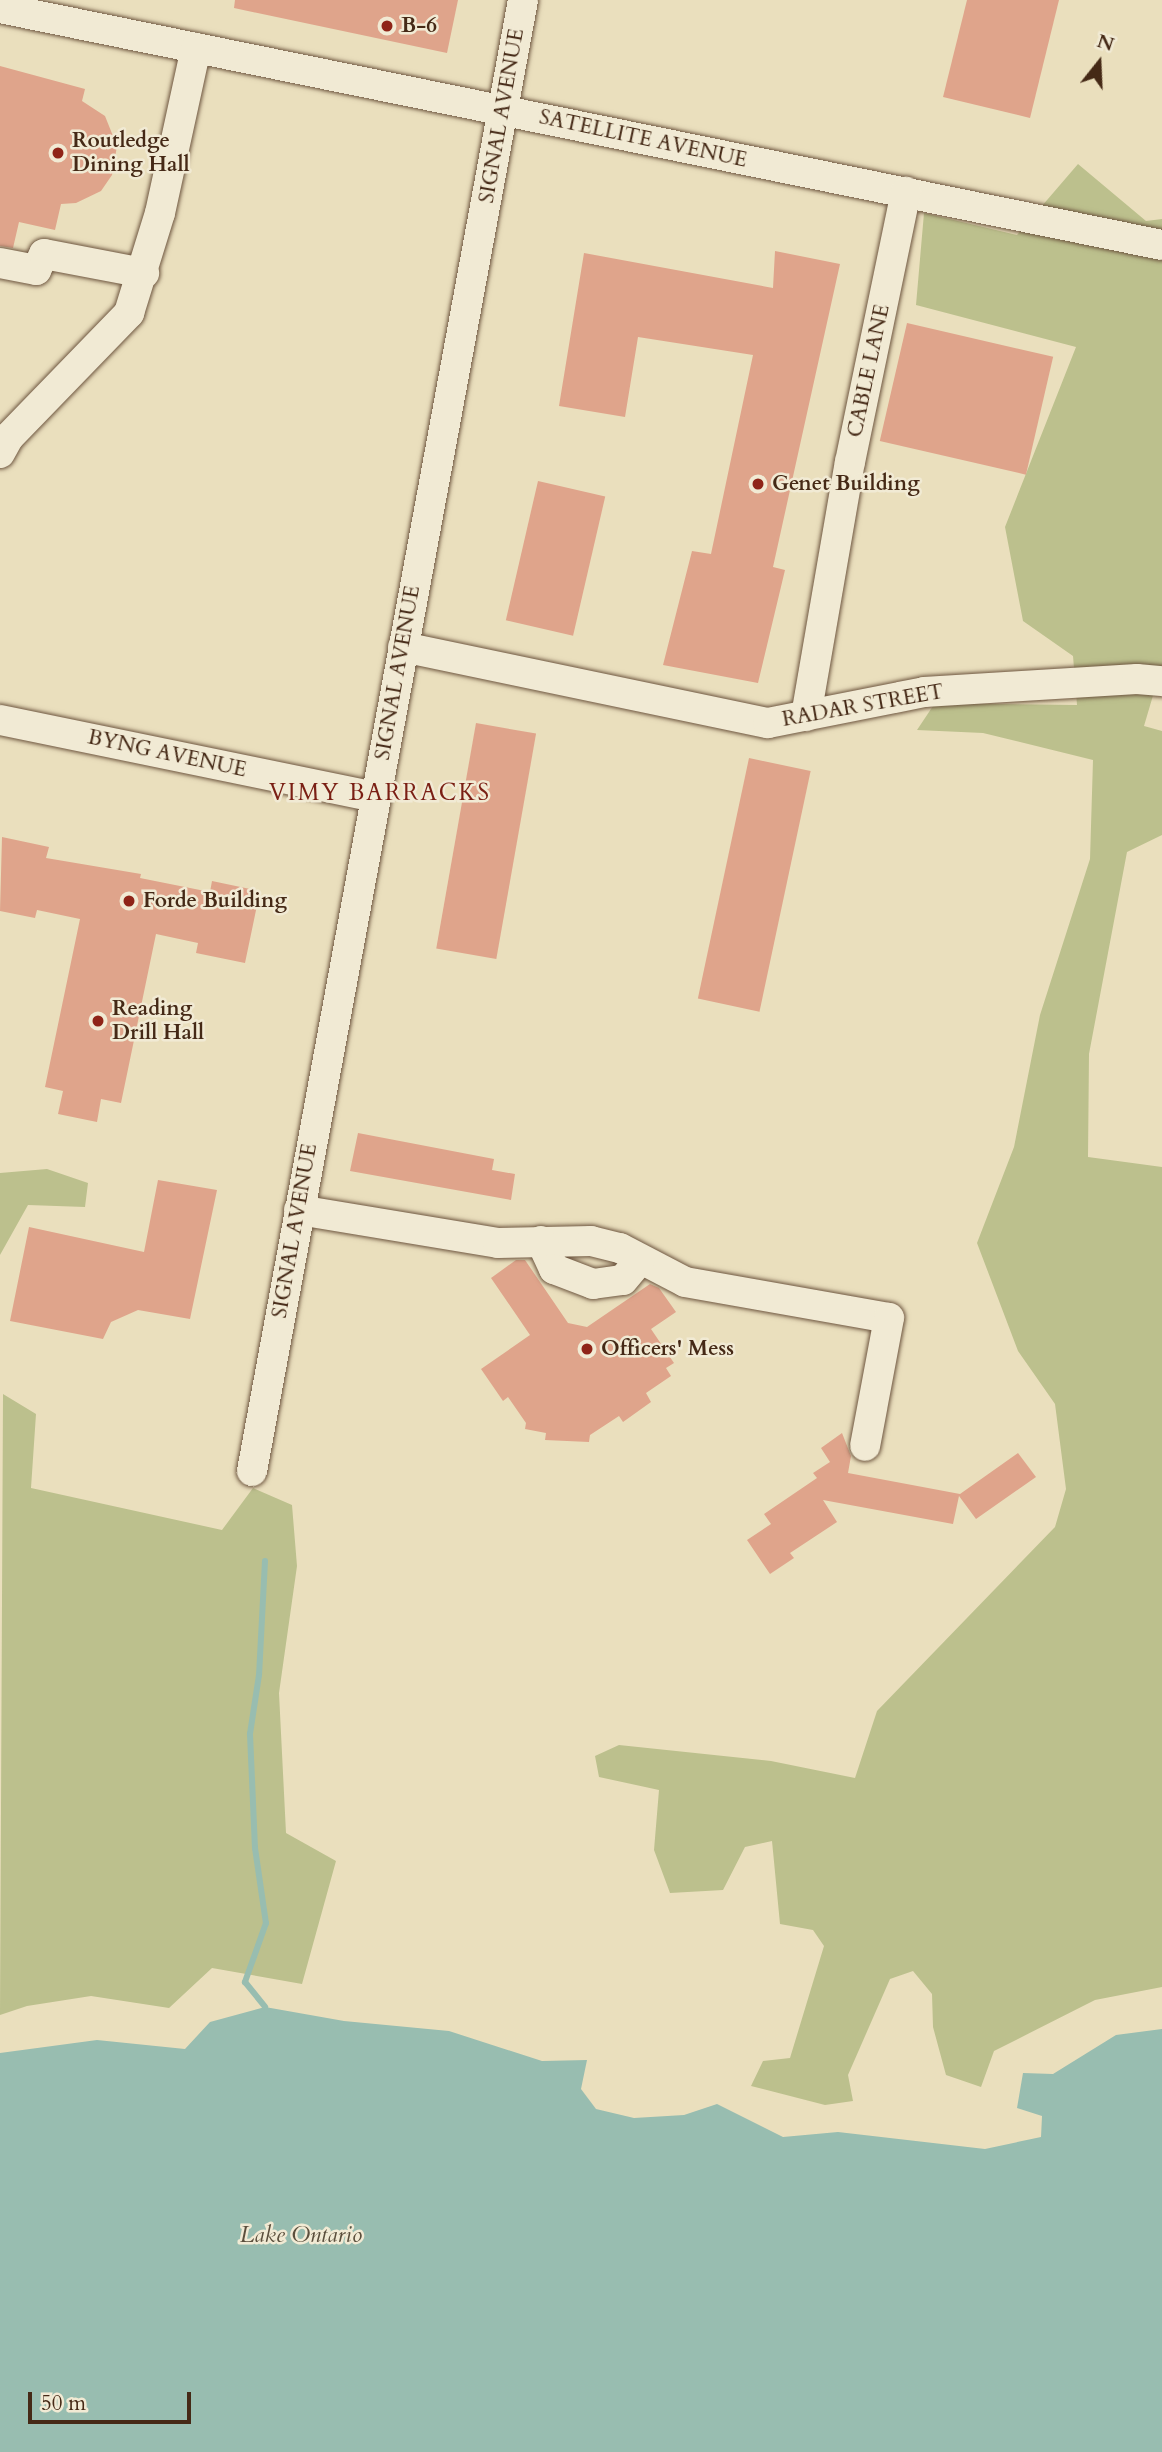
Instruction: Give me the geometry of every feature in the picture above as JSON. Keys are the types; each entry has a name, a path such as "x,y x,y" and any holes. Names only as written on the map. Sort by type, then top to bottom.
{"street":[{"name":"SIGNAL AVENUE","path":"252,1471 523,0"},
{"name":"SATELLITE AVENUE","path":"0,8 1162,245"},
{"path":"0,453 27,419 120,328 144,273 196,48"},
{"name":"CABLE LANE","path":"806,716 850,462 906,192"},
{"path":"0,263 36,270 44,254 144,273"},
{"name":"RADAR STREET","path":"403,647 768,723 924,692 1137,678 1162,681"},
{"name":"BYNG AVENUE","path":"0,720 375,797"},
{"path":"299,1210 498,1243 591,1241 620,1248 685,1283 889,1318 865,1446"},
{"path":"541,1241 554,1269 593,1284 623,1280 640,1260"}],"green space":[{"path":"1078,164 1146,221 1162,219 1162,665 1144,726 1162,731 1162,835 1127,852 1089,1054 1088,1157 1162,1167 1162,1987 1095,2000 994,2051 981,2087 946,2075 933,2027 932,1994 913,1971 890,1979 848,2075 853,2101 825,2105 751,2086 763,2061 790,2058 824,1946 813,1930 780,1924 772,1841 745,1847 723,1890 670,1893 654,1850 659,1790 599,1777 595,1756 619,1745 771,1761 855,1778 877,1711 1055,1527 1066,1489 1055,1404 1018,1351 977,1243 1014,1147 1040,1015 1090,859 1093,760 983,733 917,730 935,703 1077,705 1073,656 1023,621 1005,527 1076,347 916,305 924,213 1017,235"},
{"path":"47,1169 88,1183 85,1207 28,1205 0,1255 0,1173"},
{"path":"3,1394 36,1414 31,1488 222,1530 253,1488 292,1505 297,1566 279,1693 286,1833 336,1861 302,1984 212,1968 169,2008 91,1996 27,2006 0,2015"}],"water":[{"name":"Lake Ontario","path":"265,2007 344,2021 449,2031 542,2061 587,2060 581,2089 596,2109 634,2118 684,2115 717,2104 783,2137 838,2132 985,2149 1041,2137 1042,2116 1017,2108 1023,2073 1053,2074 1116,2035 1162,2029 1162,2452 0,2452 0,2053 97,2040 185,2049 210,2022"}],"building":[{"name":"B-6","path":"235,0 458,0 447,53 234,8"},
{"path":"967,0 1059,0 1030,118 943,97"},
{"name":"Routledge Dining Hall","path":"0,66 85,89 82,101 105,116 117,146 112,175 101,191 76,203 61,204 55,230 19,222 13,248 0,246"},
{"name":"Genet Building","path":"775,251 840,264 773,567 785,570 758,683 663,665 692,551 711,554 753,355 638,337 625,417 559,406 584,253 773,288"},
{"path":"907,323 1053,357 1026,475 880,441"},
{"path":"538,481 605,497 573,636 506,620"},
{"path":"476,723 536,734 496,959 436,949"},
{"path":"749,758 811,771 759,1012 698,999"},
{"path":"2,837 49,847 46,858 141,874 140,878 210,892 212,881 260,891 245,963 196,953 198,943 156,934 121,1103 101,1099 97,1122 58,1114 63,1091 45,1087 80,919 37,910 35,918 0,911"},
{"path":"358,1133 494,1159 492,1170 515,1174 511,1200 350,1171"},
{"path":"158,1180 217,1190 190,1319 138,1310 111,1322 103,1339 10,1321 29,1227 144,1252"},
{"name":"Officers' Mess","path":"516,1260 525,1260 568,1323 587,1327 650,1284 659,1288 676,1312 651,1329 674,1363 666,1368 671,1376 646,1393 651,1402 623,1422 619,1416 590,1435 589,1442 545,1440 546,1433 525,1429 526,1423 508,1397 503,1401 481,1369 530,1335 491,1278"},
{"path":"842,1433 851,1456 848,1473 960,1494 1018,1453 1036,1477 976,1519 959,1496 953,1524 823,1500 837,1522 790,1553 794,1558 770,1574 747,1540 771,1524 764,1514 817,1478 813,1473 830,1462 821,1448"}],"waterway":[{"path":"265,1561 259,1675 250,1734 255,1848 266,1923 245,1982 265,2007"}],"place":[{"name":"B-6","path":"387,26"},
{"name":"Routledge Dining Hall","path":"58,153"},
{"name":"Genet Building","path":"758,484"},
{"name":"Forde Building","path":"129,901"},
{"name":"Reading Drill Hall","path":"98,1021"},
{"name":"Officers' Mess","path":"587,1349"}],"district":[{"name":"VIMY BARRACKS","path":"380,793"}]}
